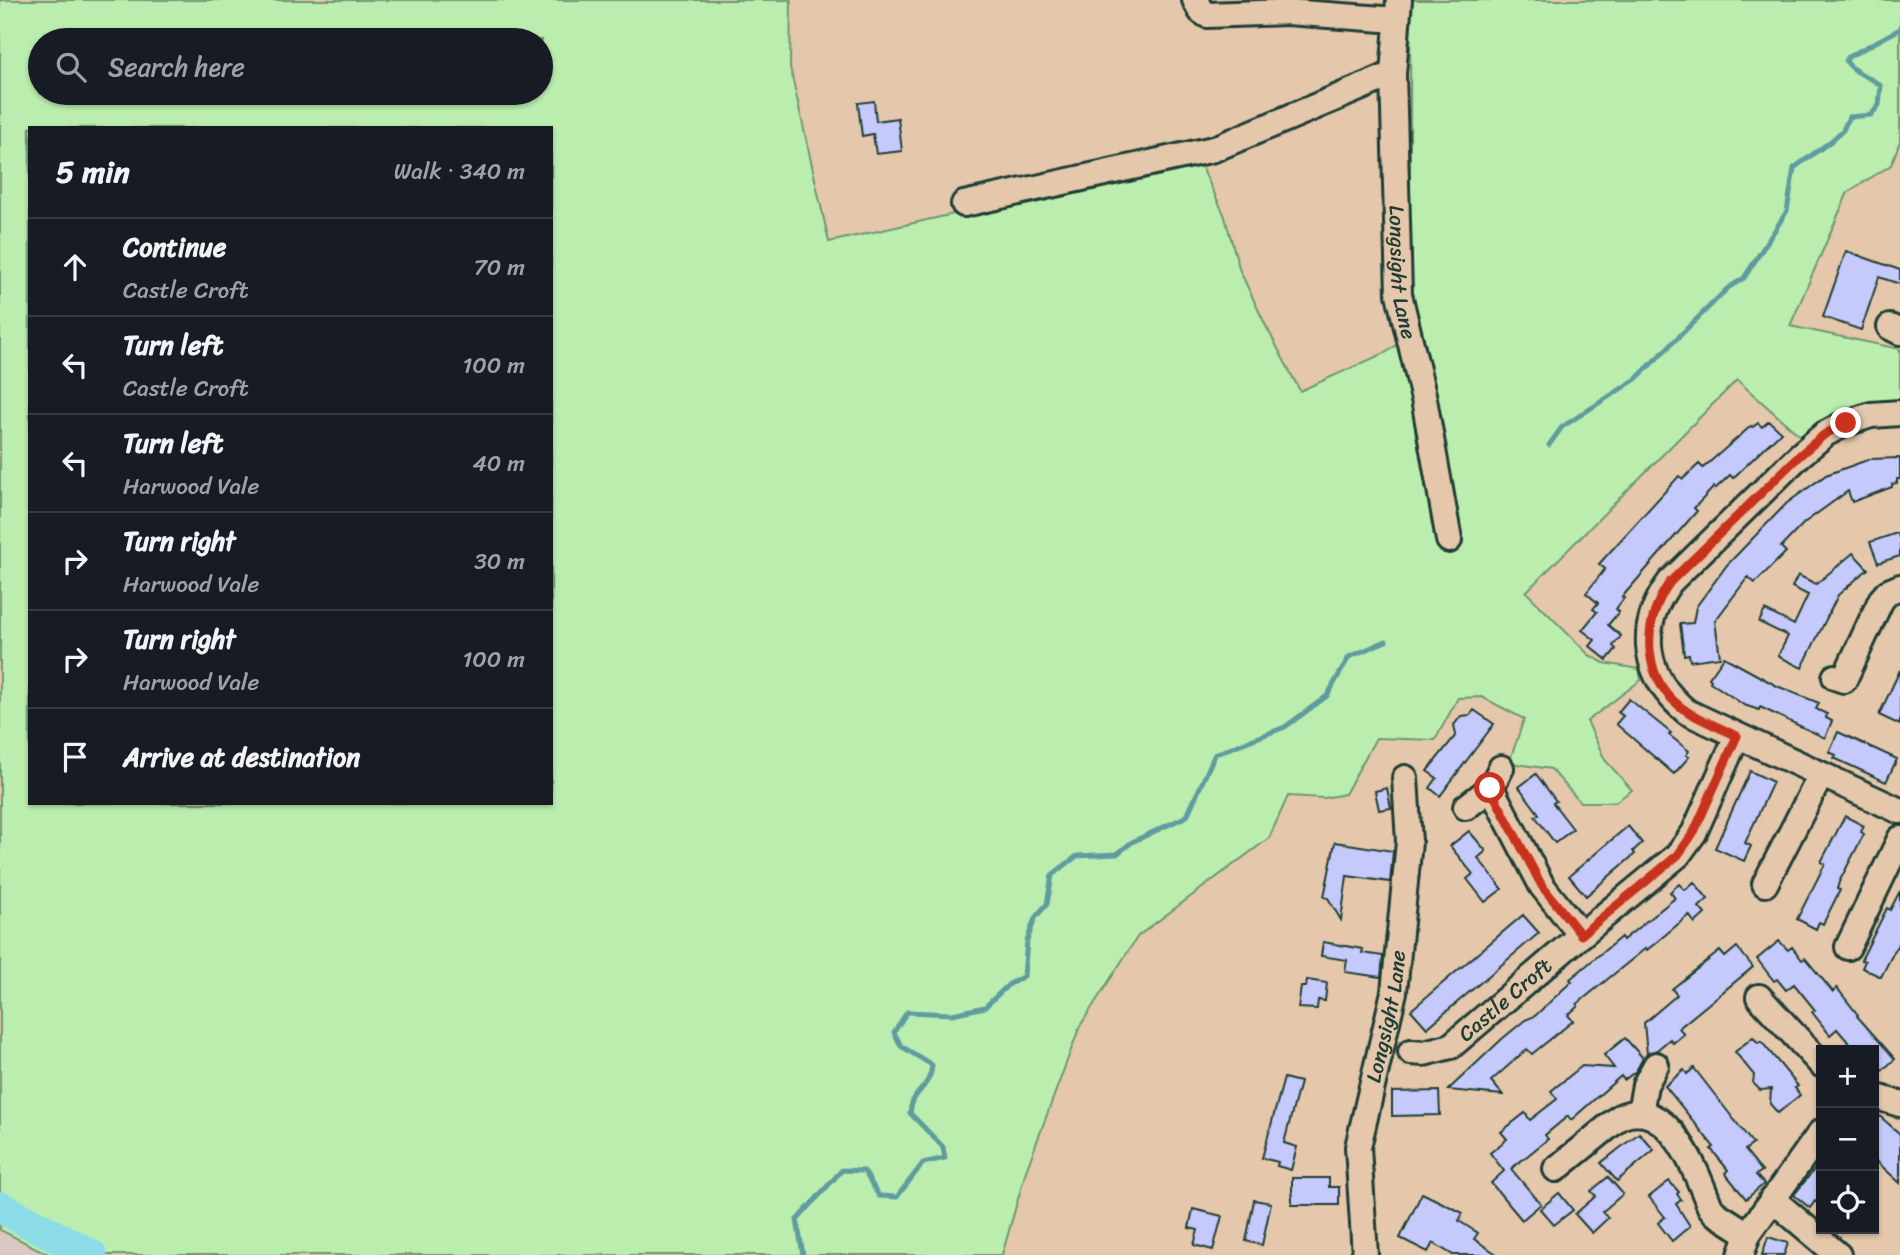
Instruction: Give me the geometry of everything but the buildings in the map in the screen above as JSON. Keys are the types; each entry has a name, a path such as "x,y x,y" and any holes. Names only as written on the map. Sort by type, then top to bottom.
{"street":[{"path":"1195,0 1207,15 1398,10"},
{"name":"Longsight Lane","path":"1398,10 1393,74 1399,293 1424,399 1449,540"},
{"path":"964,204 1214,149 1393,74"},
{"path":"1900,413 1871,415 1846,423 1825,434 1790,465 1670,582 1655,608 1649,636 1652,667 1672,700 1687,712 1900,811"},
{"path":"1835,677 1844,681 1881,600 1888,592 1900,587"},
{"name":"Castle Croft","path":"1420,1057 1451,1046 1678,855 1694,832 1737,736"},
{"path":"1765,884 1821,775"},
{"name":"Longsight Lane","path":"1365,1255 1358,1147 1394,992 1409,842 1405,778"},
{"path":"1466,807 1496,778 1542,886 1581,935"},
{"path":"1851,933 1900,839"},
{"path":"1761,1011 1816,1060"},
{"path":"1640,1113 1645,1085 1656,1065"},
{"path":"1879,1098 1900,1104"},
{"path":"1566,1168 1620,1117 1630,1113 1652,1115 1661,1121 1689,1155 1710,1207 1744,1244 1772,1199 1816,1139"},
{"path":"1772,1199 1838,1255"}],"shaded area":[{"path":"0,1230 50,1255 0,1255"}],"green space":[{"path":"0,0 791,0 790,67 829,242 1198,159 1224,214 1240,271 1300,391 1387,352 1399,343 1409,215 1411,0 1900,0 1900,141 1891,165 1848,192 1790,326 1900,349 1900,400 1847,409 1823,420 1800,436 1737,380 1526,592 1589,655 1604,663 1639,669 1641,680 1587,721 1605,760 1632,790 1615,802 1580,802 1551,769 1517,764 1510,760 1524,719 1482,697 1458,698 1435,740 1376,738 1345,794 1324,798 1288,796 1269,838 1138,936 1080,1026 1026,1171 1002,1255 50,1255 0,1230"}],"waterway":[{"path":"1549,445 1562,427 1636,379 1728,288 1744,278 1787,211 1794,168 1843,130 1849,117 1871,115 1879,105 1881,86 1853,69 1846,61 1848,57 1900,29"},
{"path":"803,1255 797,1220 842,1170 864,1171 879,1196 897,1197 923,1163 945,1158 943,1147 910,1113 914,1099 928,1080 932,1065 901,1046 894,1032 907,1012 952,1014 985,1007 1008,985 1024,976 1027,941 1035,918 1047,904 1052,875 1077,856 1117,854 1132,842 1187,816 1215,754 1285,727 1327,696 1349,657 1386,641"},
{"path":"0,1207 91,1255"}],"route":[{"path":"1490,788 1542,886 1581,935 1678,855 1694,832 1737,736 1687,712 1672,700 1663,688 1652,667 1649,651 1655,608 1670,582 1800,455 1825,434 1846,423"}]}
